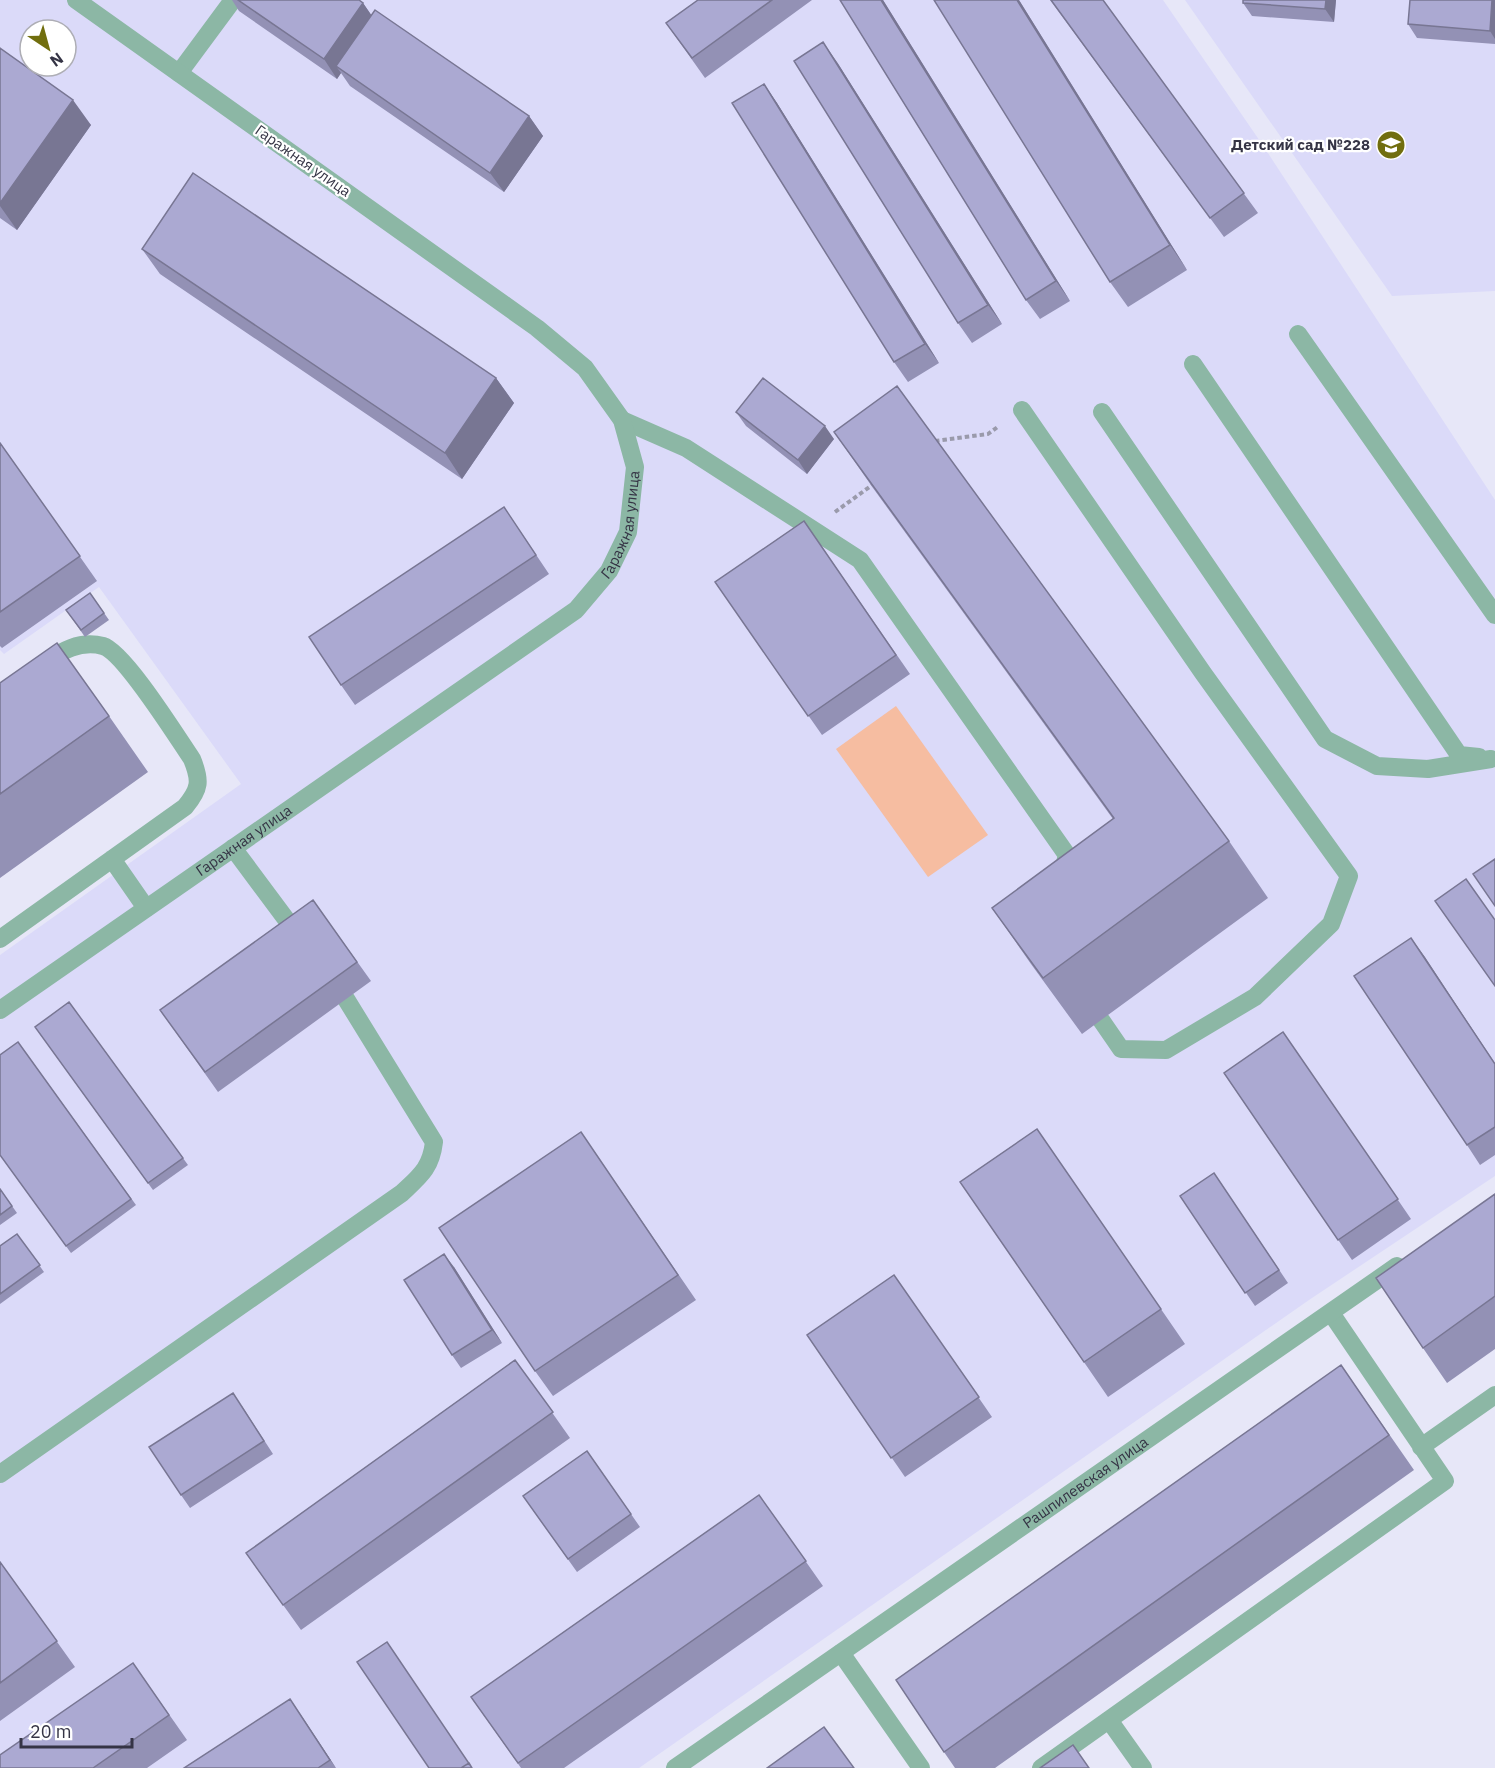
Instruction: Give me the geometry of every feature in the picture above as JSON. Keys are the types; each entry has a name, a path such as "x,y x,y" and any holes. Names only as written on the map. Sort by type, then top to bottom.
{"street":[{"name":"Гаражная улица","path":"0,1010 576,610 609,572 628,532 635,467 622,420 585,368 537,328 76,0"},
{"path":"178,73 233,0"},
{"path":"1298,334 1495,615"},
{"path":"1193,364 1459,755 1493,758"},
{"path":"1022,410 1203,673 1349,876 1331,924 1255,997 1166,1050 1121,1048 1101,1020"},
{"path":"1101,412 1324,739 1377,766 1428,769 1493,758"},
{"path":"622,420 686,448 860,560 1067,855 1059,887"},
{"path":"0,939 185,807 197,791 198,773 192,759 122,660 105,646 80,644 55,655 28,675"},
{"path":"233,848 300,939"},
{"path":"112,859 146,908"},
{"path":"0,1474 402,1193 423,1173 432,1157 434,1142 346,999"},
{"name":"Рашпилевская улица","path":"675,1768 1408,1259"},
{"path":"1041,1768 1445,1481 1331,1313"},
{"path":"1421,1447 1495,1395"},
{"path":"841,1653 921,1768"},
{"path":"1110,1720 1143,1768"}],"path":[{"path":"934,441 988,434 1022,410"},
{"path":"812,529 877,482"}],"shaded area":[{"path":"0,0 1163,0 1264,147 1495,500 1495,1176 1309,1300 639,1768 0,1768 0,955 241,784 99,587 4,654 0,650"},
{"name":"Детский сад №228","path":"1185,0 1495,0 1495,291 1392,296"},
{"path":"896,706 988,835 928,877 836,749"}],"building":[{"path":"238,0 359,0 363,3 324,59"},
{"path":"698,0 772,0 692,58 666,23"},
{"path":"840,0 881,0 1056,281 1026,300"},
{"path":"934,0 1017,0 1170,245 1110,282"},
{"path":"1051,0 1103,0 1244,193 1210,218"},
{"path":"1243,0 1326,0 1325,9 1243,3"},
{"path":"1410,0 1492,0 1490,31 1408,24"},
{"path":"375,10 529,116 490,173 336,66"},
{"path":"823,42 988,305 958,323 794,61"},
{"path":"0,48 18,61 18,78 42,78 73,100 0,203"},
{"path":"764,84 925,344 894,362 732,103"},
{"path":"193,173 496,378 445,453 142,249"},
{"path":"763,378 825,426 798,460 736,412"},
{"path":"897,386 1229,841 1043,978 992,908 1114,818 834,432"},
{"path":"0,443 80,556 0,612"},
{"path":"504,507 536,555 341,685 309,637"},
{"path":"804,521 896,655 808,716 715,582"},
{"path":"90,593 104,613 81,630 66,610"},
{"path":"57,643 109,716 0,794 0,683"},
{"path":"1495,859 1495,906 1473,874"},
{"path":"1466,879 1495,920 1495,986 1435,901"},
{"path":"313,900 357,962 205,1072 160,1010"},
{"path":"1411,938 1495,1064 1495,1127 1467,1145 1354,976"},
{"path":"69,1002 183,1158 148,1183 35,1027"},
{"path":"1283,1032 1398,1199 1338,1240 1224,1073"},
{"path":"18,1042 131,1199 66,1246 0,1155 0,1055"},
{"path":"1037,1129 1161,1309 1084,1362 960,1182"},
{"path":"581,1132 678,1275 535,1371 439,1228"},
{"path":"1214,1173 1279,1270 1245,1293 1180,1196"},
{"path":"0,1189 12,1206 0,1215"},
{"path":"1495,1194 1495,1296 1423,1348 1376,1278"},
{"path":"17,1234 40,1265 0,1294 0,1246"},
{"path":"444,1254 492,1330 452,1355 404,1280"},
{"path":"894,1275 979,1397 891,1458 807,1335"},
{"path":"515,1360 553,1412 283,1605 246,1553"},
{"path":"1341,1365 1389,1435 944,1752 896,1680"},
{"path":"233,1393 264,1441 181,1495 149,1447"},
{"path":"587,1451 631,1514 568,1559 523,1496"},
{"path":"759,1495 806,1561 518,1763 471,1697"},
{"path":"0,1562 57,1641 0,1683"},
{"path":"387,1642 469,1763 461,1768 429,1768 357,1662"},
{"path":"133,1663 169,1715 93,1768 0,1768 0,1755"},
{"path":"290,1699 330,1760 318,1768 184,1768"},
{"path":"824,1727 854,1768 767,1768"},
{"path":"1073,1745 1089,1768 1040,1768"},
{"path":"469,1763 472,1768 461,1768"}],"place":[{"name":"Детский сад №228","path":"1391,145"}]}
